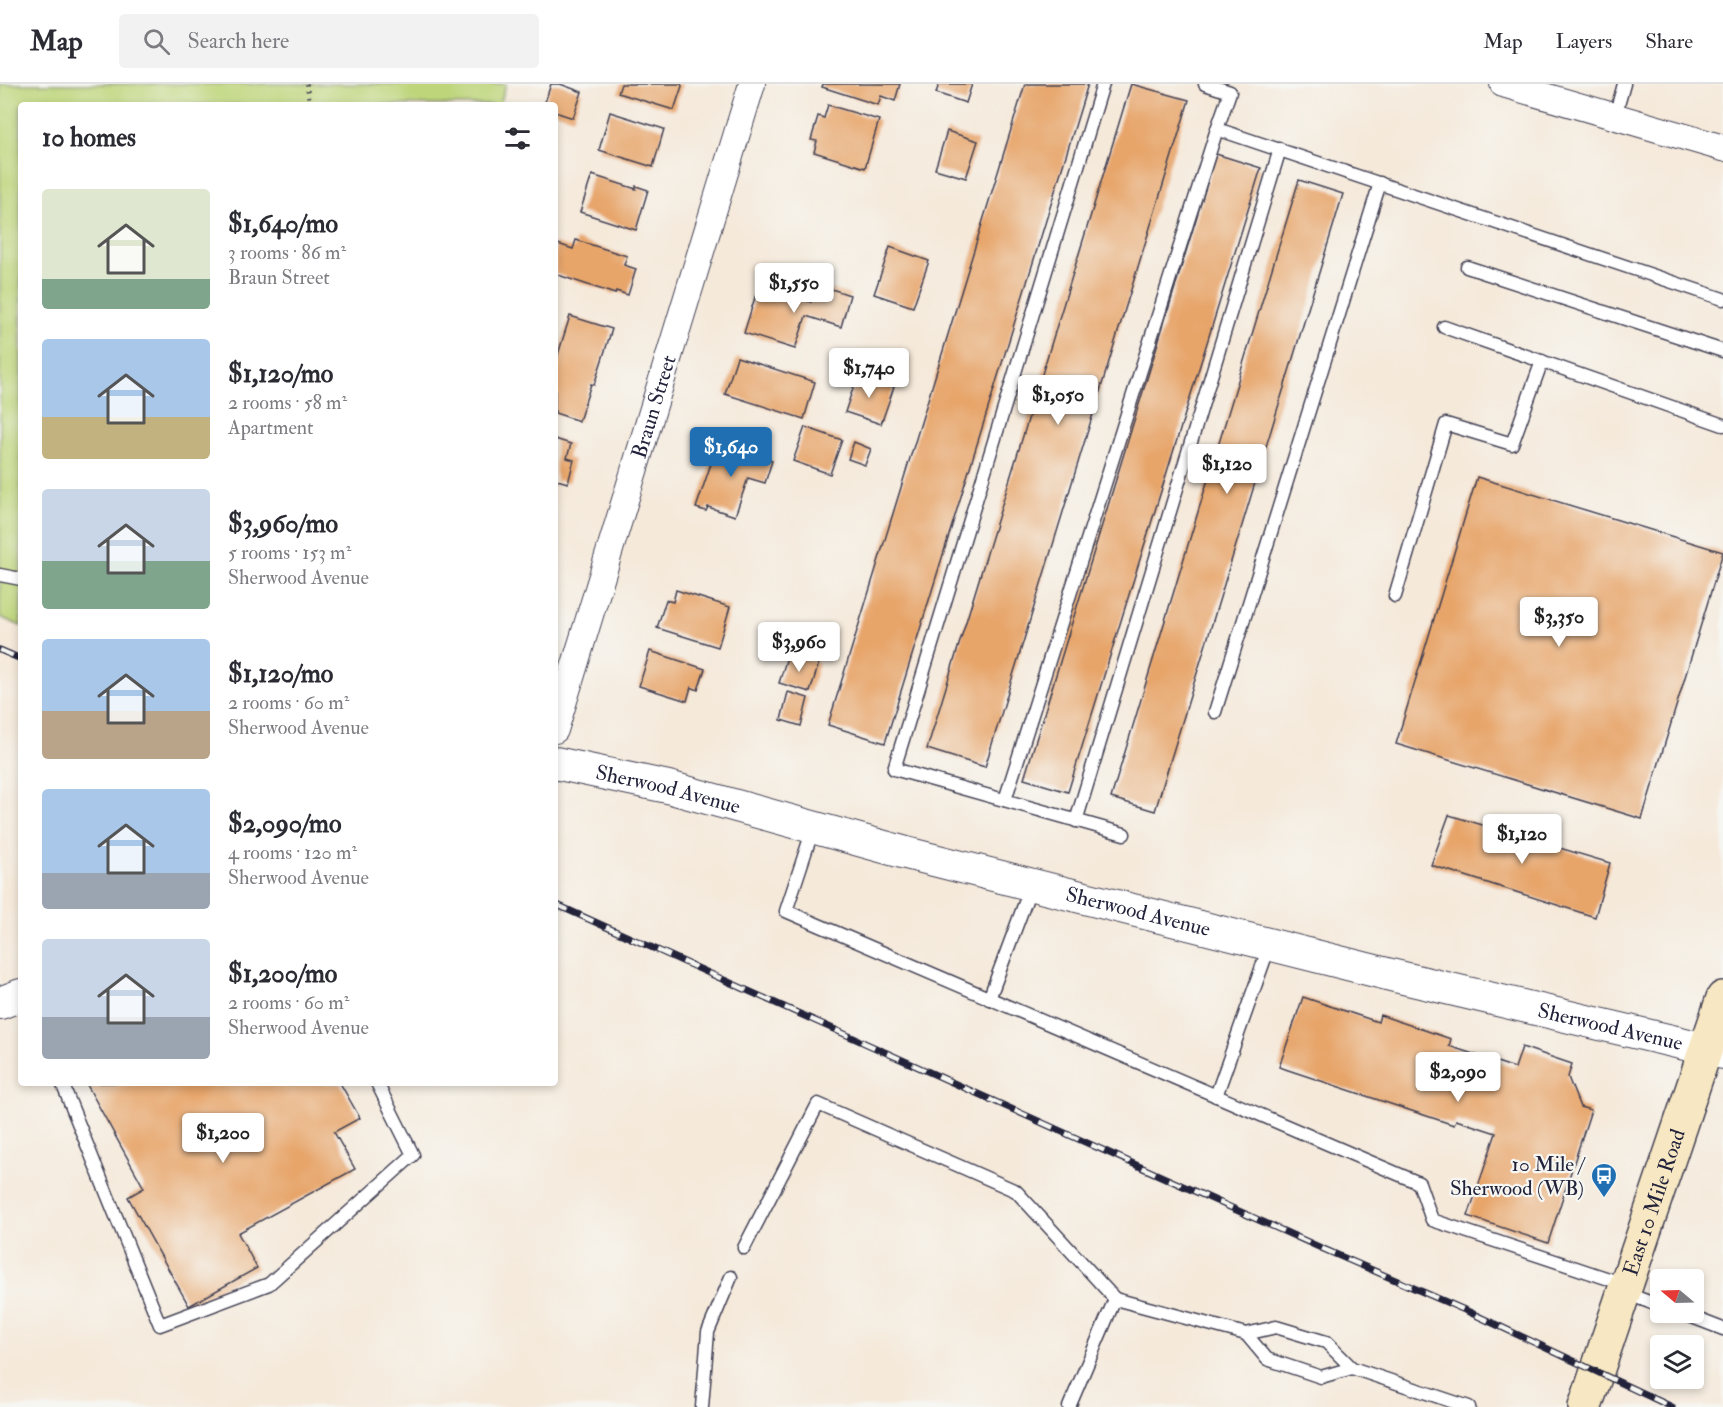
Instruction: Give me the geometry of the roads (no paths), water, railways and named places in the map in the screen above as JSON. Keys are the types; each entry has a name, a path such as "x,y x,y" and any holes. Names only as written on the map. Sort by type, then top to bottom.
{"main road":[{"name":"East 10 Mile Road","path":"1585,1407 1625,1289 1715,1051 1723,998"}],"street":[{"name":"Braun Street","path":"558,720 752,84"},
{"path":"1503,84 1723,148"},
{"name":"Sherwood Avenue","path":"558,764 668,787 1032,884 1395,976 1715,1051"},
{"path":"0,1003 18,996"}],"lane":[{"path":"1103,84 894,769 1124,834"},
{"path":"1005,800 1230,92 1204,84"},
{"path":"1615,116 1624,84"},
{"path":"1217,129 1723,299"},
{"path":"1076,820 1280,149"},
{"path":"1215,712 1380,183"},
{"path":"1467,267 1723,351"},
{"path":"1444,327 1723,425"},
{"path":"1395,597 1446,423 1512,444 1542,361"},
{"path":"0,575 18,578"},
{"path":"814,827 786,911 1419,1183 1432,1220 1625,1289 1650,1301"},
{"path":"989,999 1032,884"},
{"path":"1216,1096 1270,944"},
{"path":"63,1086 160,1325 269,1284 413,1155 378,1086"},
{"path":"744,1248 818,1104 1016,1191 1115,1299 1246,1334 1275,1327 1326,1342 1352,1368 1440,1403 1469,1407"},
{"path":"702,1407 708,1332 731,1277"},
{"path":"1070,1407 1115,1299"},
{"path":"1704,1322 1723,1329"},
{"path":"1246,1334 1267,1359 1321,1377 1352,1368"}],"railway":[{"path":"0,650 18,658"},
{"path":"558,905 1319,1247 1467,1311 1672,1407"}],"place":[{"name":"10 Mile / Sherwood (WB)","path":"1604,1199"}]}
